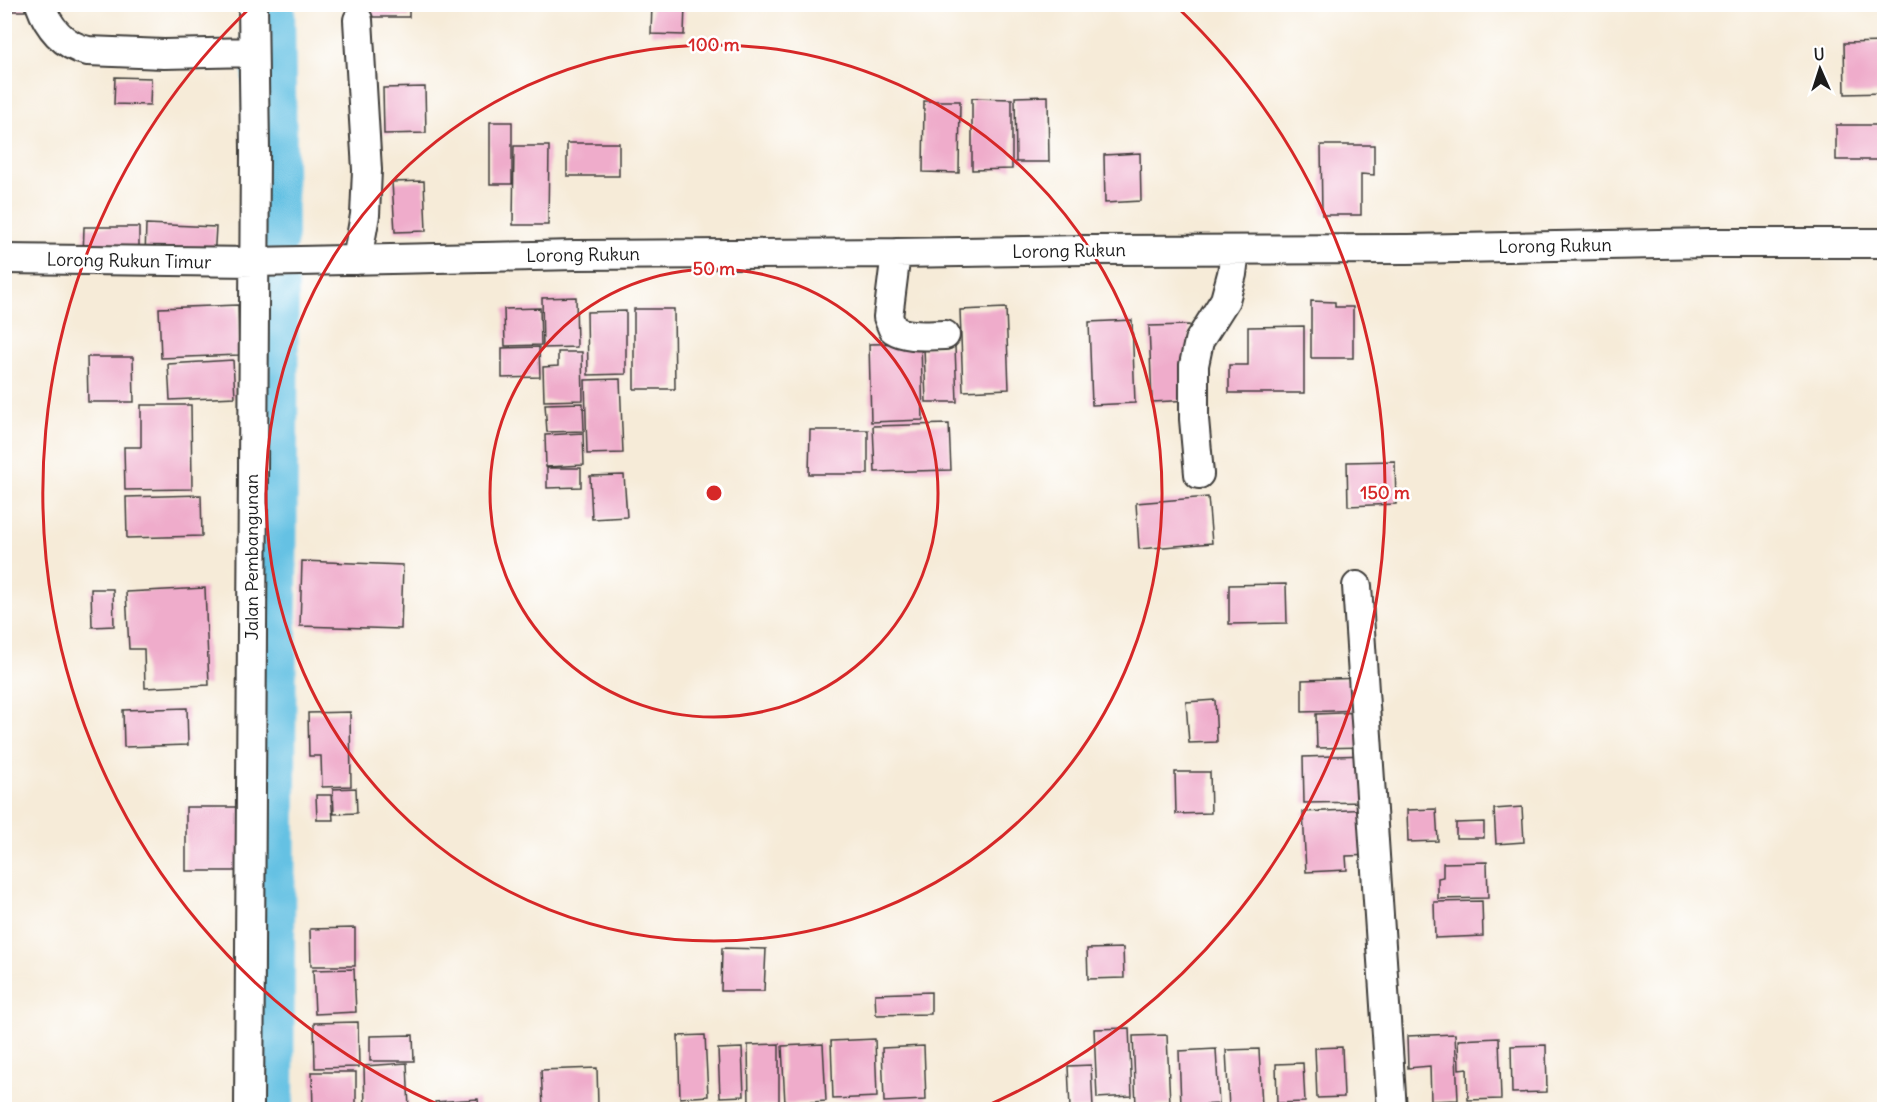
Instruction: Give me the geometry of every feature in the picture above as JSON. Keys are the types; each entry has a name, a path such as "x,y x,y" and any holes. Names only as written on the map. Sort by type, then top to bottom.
{"street":[{"path":"40,4 49,25 77,49 164,54 253,52"},
{"name":"Jalan Pembangunan","path":"249,1110 254,262 253,4"},
{"path":"357,20 367,170 365,215 357,260"},
{"name":"Lorong Rukun","path":"254,262 576,255 1884,243"},
{"path":"1199,474 1194,419 1194,365 1199,341 1225,300 1235,250"},
{"path":"896,253 888,317 892,329 911,335 945,334"},
{"name":"Lorong Rukun Timur","path":"4,259 254,262"},
{"path":"1357,585 1392,1110"}],"building":[{"path":"4,4 25,4 25,11 4,11"},
{"path":"368,4 409,4 409,17 368,17"},
{"path":"652,4 685,4 684,35 651,34"},
{"path":"1884,42 1884,93 1845,94 1844,43"},
{"path":"115,77 151,78 150,105 114,104"},
{"path":"425,87 426,133 384,134 383,88"},
{"path":"1048,96 1049,162 1016,162 1015,97"},
{"path":"972,98 1012,99 1012,169 972,170"},
{"path":"924,101 960,101 959,173 923,172"},
{"path":"490,122 512,122 512,184 490,184"},
{"path":"1836,125 1882,125 1882,160 1836,160"},
{"path":"567,143 619,143 619,176 567,176"},
{"path":"1321,145 1374,145 1374,175 1361,174 1361,215 1322,215"},
{"path":"514,146 549,146 548,225 513,225"},
{"path":"1140,153 1141,201 1105,203 1104,155"},
{"path":"424,181 426,231 395,232 392,182"},
{"path":"146,224 216,227 214,260 145,257"},
{"path":"84,227 139,227 139,258 83,257"},
{"path":"576,297 577,347 543,348 542,298"},
{"path":"1311,301 1335,302 1335,307 1353,307 1353,358 1311,358"},
{"path":"238,305 239,355 161,358 159,308"},
{"path":"540,308 541,345 505,346 504,309"},
{"path":"1006,308 1009,389 963,391 960,310"},
{"path":"634,309 674,309 675,389 634,389"},
{"path":"626,311 626,374 588,375 587,312"},
{"path":"1132,320 1135,403 1092,405 1089,322"},
{"path":"1189,325 1192,400 1152,402 1149,326"},
{"path":"1304,326 1304,393 1229,393 1229,365 1248,365 1248,327"},
{"path":"921,343 923,420 871,422 869,344"},
{"path":"955,346 957,402 926,402 924,348"},
{"path":"539,347 540,377 502,378 502,348"},
{"path":"558,352 582,352 583,400 544,401 543,367 558,366"},
{"path":"87,357 133,357 134,402 88,402"},
{"path":"233,360 235,397 170,400 168,364"},
{"path":"620,379 623,453 587,454 585,380"},
{"path":"583,403 584,431 547,432 545,404"},
{"path":"141,405 191,405 192,489 125,490 124,447 141,447"},
{"path":"949,424 951,470 875,472 873,426"},
{"path":"810,430 868,430 868,474 809,474"},
{"path":"583,433 584,465 546,467 545,435"},
{"path":"1395,461 1396,504 1348,506 1347,462"},
{"path":"547,468 581,468 581,487 547,488"},
{"path":"624,475 627,517 592,519 590,476"},
{"path":"201,495 202,536 127,538 126,497"},
{"path":"1208,497 1212,543 1139,549 1136,503"},
{"path":"302,561 403,565 401,629 300,626"},
{"path":"1286,584 1287,623 1229,624 1229,585"},
{"path":"205,588 209,685 145,688 144,649 129,649 126,592"},
{"path":"91,589 113,589 114,626 92,627"},
{"path":"1362,678 1363,710 1302,712 1302,680"},
{"path":"1215,700 1217,742 1189,743 1186,702"},
{"path":"187,708 188,745 124,747 123,710"},
{"path":"350,712 351,786 322,787 321,756 309,756 308,713"},
{"path":"1365,712 1366,747 1317,748 1316,714"},
{"path":"1367,755 1368,802 1304,803 1303,757"},
{"path":"1175,772 1210,772 1211,813 1176,814"},
{"path":"356,788 357,813 334,814 333,789"},
{"path":"316,795 331,795 333,820 317,820"},
{"path":"186,807 243,807 244,871 186,871"},
{"path":"1522,807 1524,842 1496,844 1494,809"},
{"path":"1371,809 1374,855 1346,856 1347,870 1306,872 1303,812"},
{"path":"1436,809 1438,841 1408,842 1407,810"},
{"path":"1484,822 1484,838 1456,838 1456,823"},
{"path":"1487,862 1488,898 1438,899 1438,878 1443,877 1443,863"},
{"path":"1482,901 1483,936 1435,938 1434,902"},
{"path":"355,928 355,966 311,966 310,929"},
{"path":"722,948 766,949 764,991 721,991"},
{"path":"1123,948 1124,978 1088,979 1087,949"},
{"path":"354,969 356,1012 315,1014 313,970"},
{"path":"931,992 931,1014 876,1015 875,994"},
{"path":"358,1022 359,1067 315,1068 314,1023"},
{"path":"1129,1028 1132,1096 1097,1098 1094,1029"},
{"path":"1455,1034 1458,1100 1431,1101 1430,1066 1408,1068 1407,1036"},
{"path":"413,1035 414,1061 370,1061 370,1036"},
{"path":"705,1035 708,1096 680,1098 678,1036"},
{"path":"1167,1035 1170,1104 1136,1106 1133,1036"},
{"path":"1499,1038 1501,1099 1468,1100 1467,1068 1459,1069 1458,1040"},
{"path":"875,1039 877,1097 833,1099 831,1041"},
{"path":"779,1044 779,1105 749,1106 748,1045"},
{"path":"823,1044 826,1101 785,1104 782,1046"},
{"path":"1546,1045 1547,1092 1512,1093 1511,1046"},
{"path":"924,1046 926,1100 884,1102 882,1048"},
{"path":"1342,1047 1344,1097 1317,1098 1315,1048"},
{"path":"742,1048 744,1096 720,1097 718,1049"},
{"path":"1216,1049 1219,1104 1181,1106 1179,1051"},
{"path":"1259,1049 1262,1107 1229,1109 1226,1050"},
{"path":"407,1063 409,1110 365,1110 364,1066"},
{"path":"1303,1063 1305,1102 1277,1103 1276,1064"},
{"path":"1091,1065 1093,1108 1070,1109 1068,1066"},
{"path":"597,1068 598,1105 543,1108 541,1070"},
{"path":"312,1072 356,1072 356,1110 313,1110"},
{"path":"478,1099 479,1110 435,1110 435,1102"}],"waterway":[{"path":"268,4 271,238"},
{"path":"267,1110 272,275"}]}
